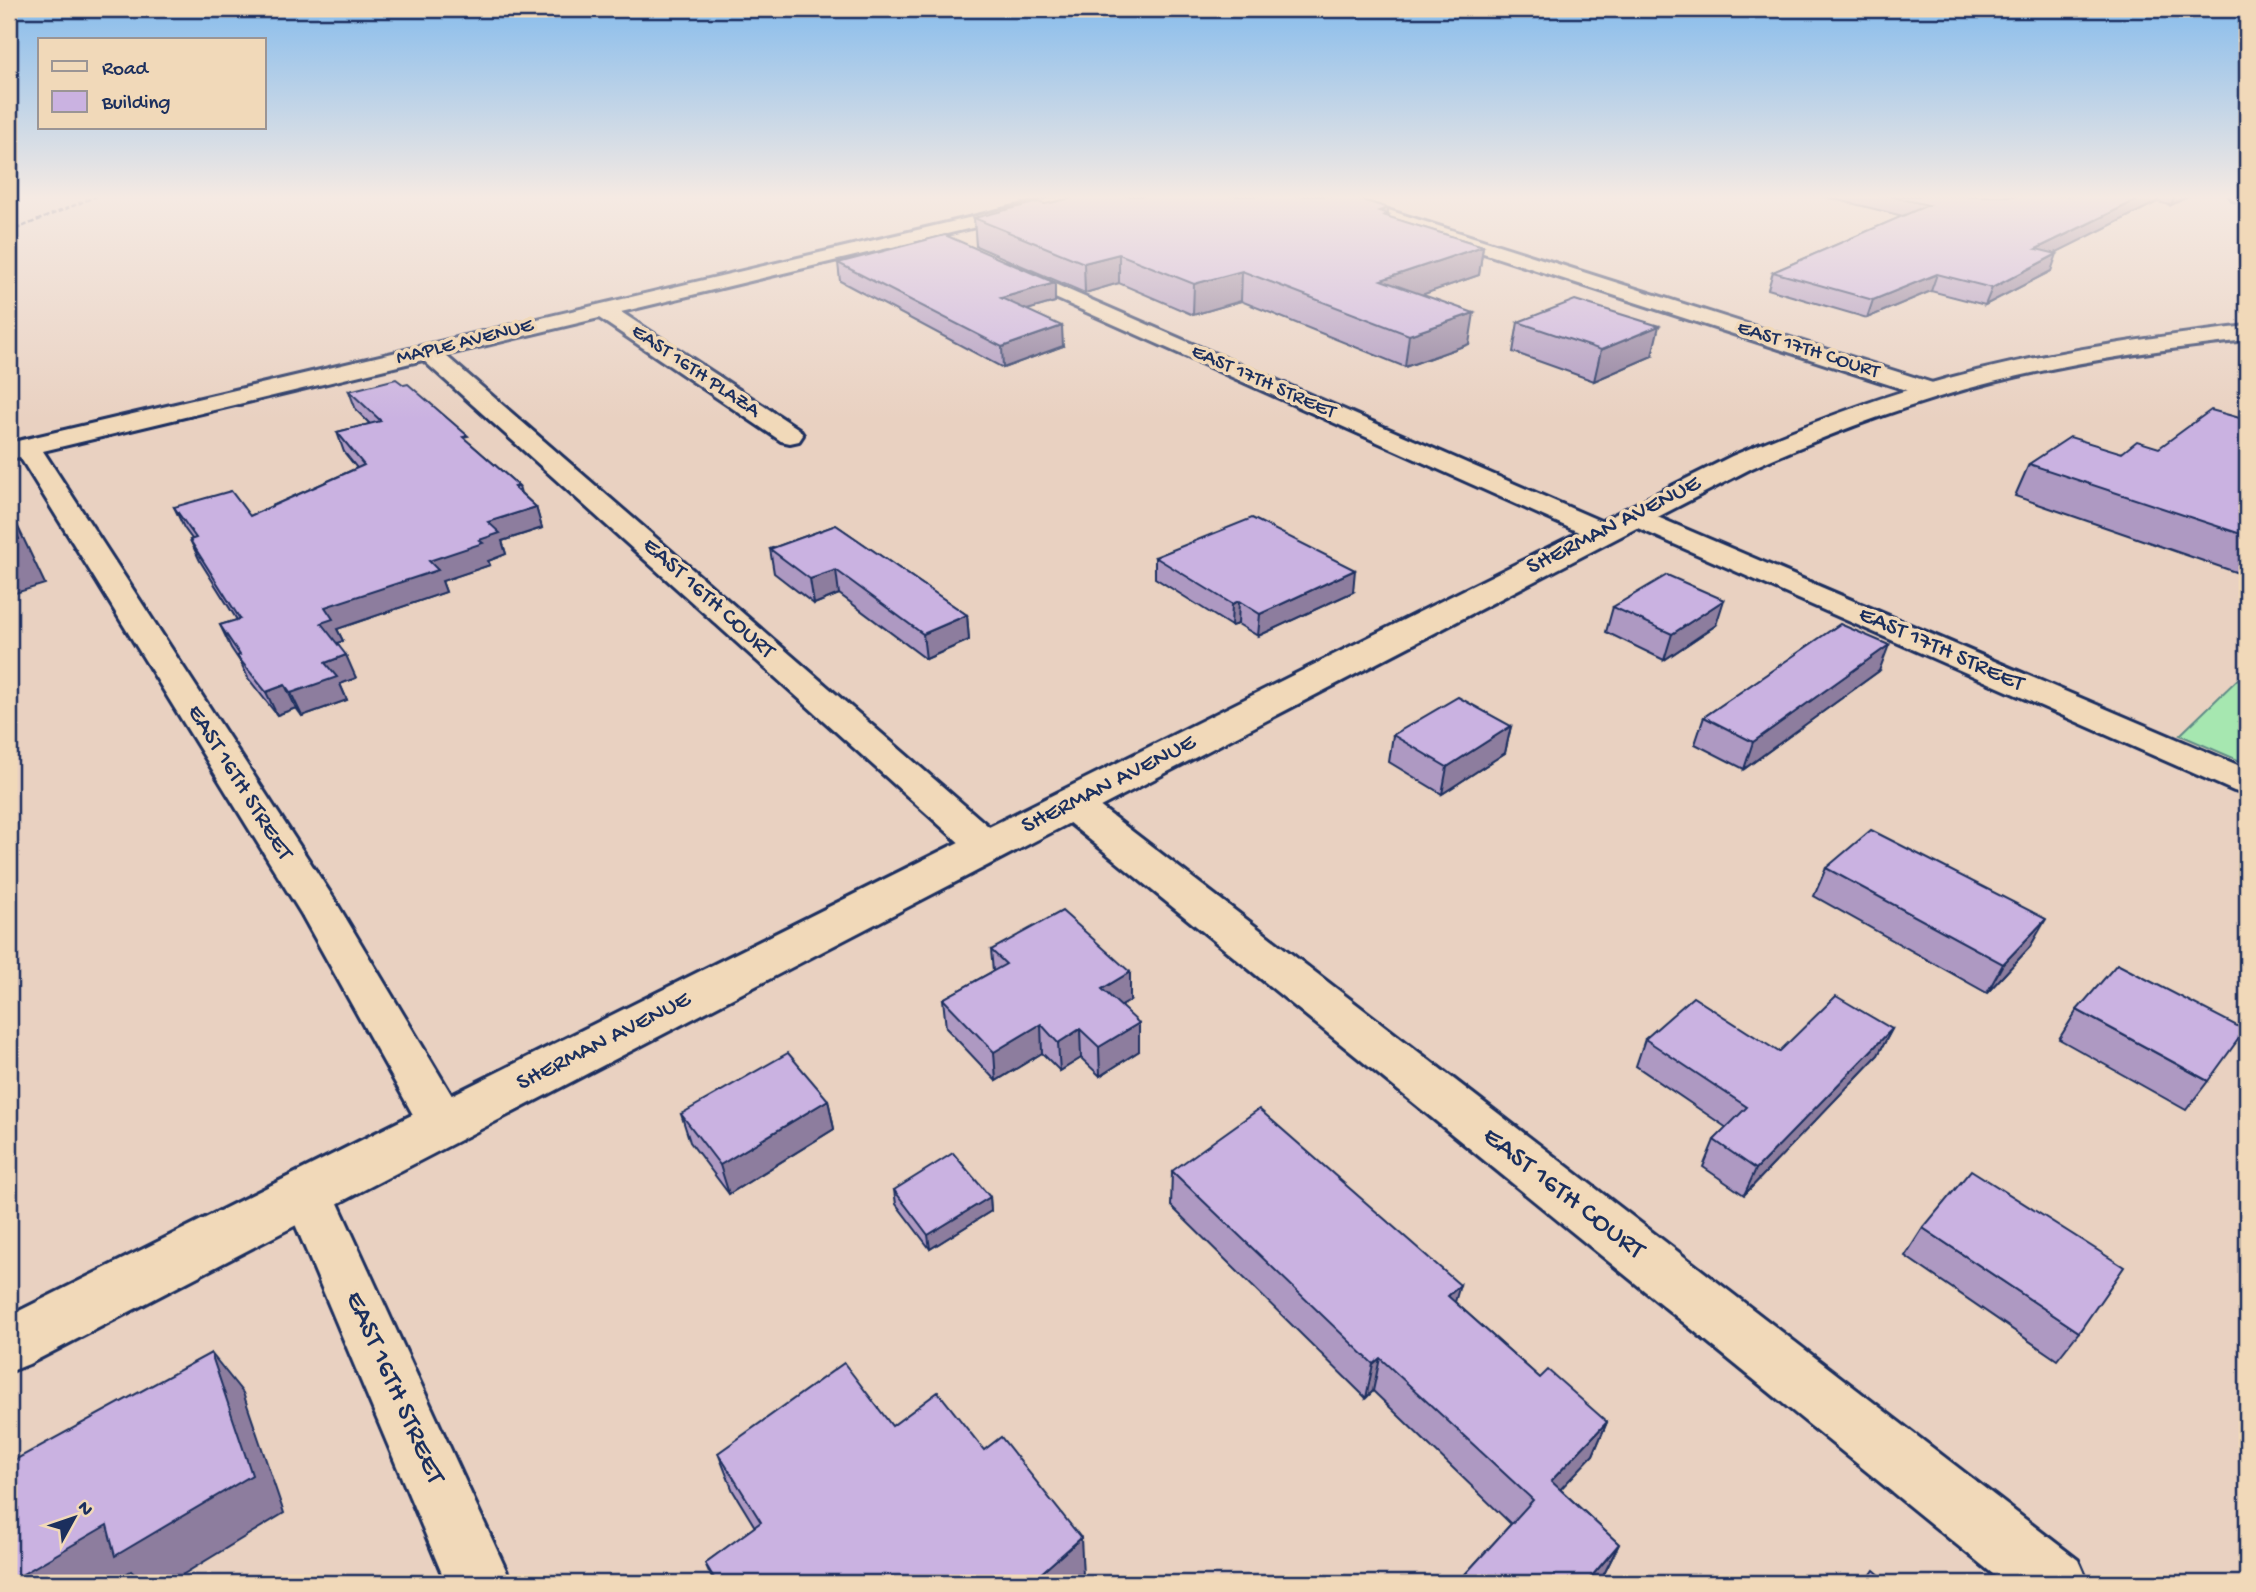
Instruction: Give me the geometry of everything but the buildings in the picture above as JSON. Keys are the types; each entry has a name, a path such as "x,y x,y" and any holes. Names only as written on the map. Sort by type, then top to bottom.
{"street":[{"name":"MAPLE AVENUE","path":"18,449 766,270"},
{"name":"EAST 17TH STREET","path":"1010,270 2247,783"},
{"name":"EAST 17TH COURT","path":"1557,270 1930,390"},
{"name":"EAST 16TH PLAZA","path":"601,309 790,435"},
{"name":"SHERMAN AVENUE","path":"9,1345 1715,474 1772,448 1817,429 1930,390 2053,359 2155,343 2247,333"},
{"name":"EAST 16TH COURT","path":"428,352 988,847"},
{"name":"EAST 16TH STREET","path":"18,449 321,912 444,1124"},
{"name":"EAST 16TH COURT","path":"1072,804 2055,1583"},
{"name":"EAST 16TH STREET","path":"308,1193 479,1583"}],"green space":[{"path":"2247,670 2247,764 2180,735"}]}
